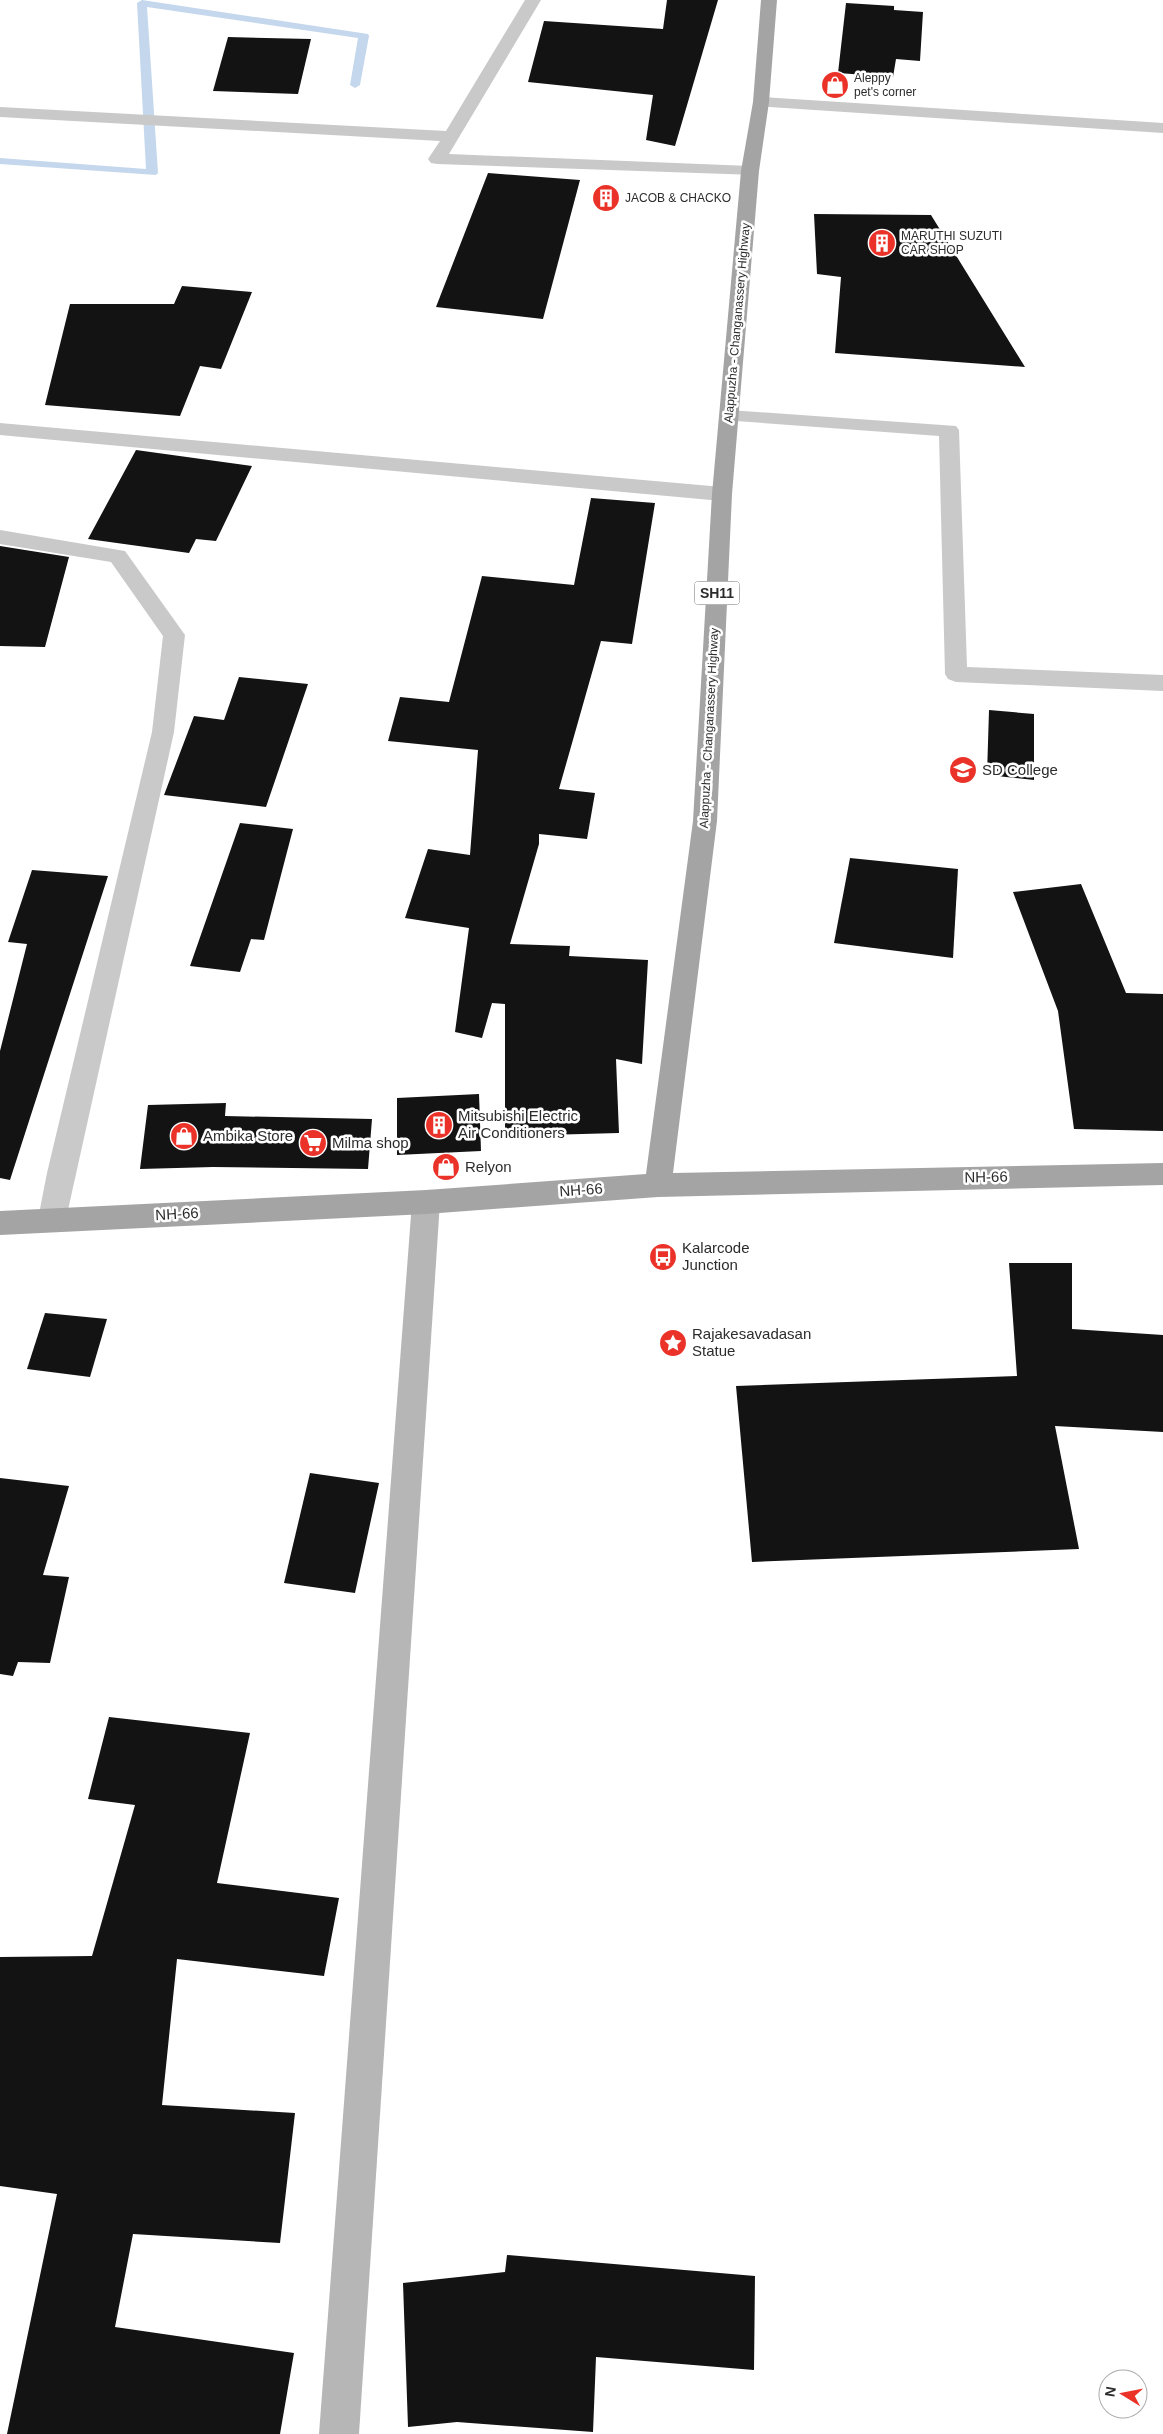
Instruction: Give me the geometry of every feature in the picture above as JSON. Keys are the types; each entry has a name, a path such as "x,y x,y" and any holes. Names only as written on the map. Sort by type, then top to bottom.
{"main road":[{"name":"Alappuzha - Changanassery Highway","path":"658,1185 705,821 722,494 750,171 761,102 769,0"},
{"name":"NH-66","path":"0,1223 426,1202 658,1185 1163,1174"}],"street":[{"path":"533,0 438,159 750,171"},
{"path":"761,102 1163,128"},
{"path":"0,112 451,136"},
{"path":"729,416 949,430 956,674 1163,683"},
{"path":"0,429 722,494"},
{"path":"0,537 118,556 174,635 163,732 52,1219"},
{"path":"339,2434 426,1202"}],"building":[{"path":"667,0 718,0 675,146 646,140 653,95 528,82 544,21 663,29"},
{"path":"846,3 894,6 894,10 923,12 920,61 896,59 893,77 838,73"},
{"path":"228,37 311,39 298,94 213,91"},
{"path":"488,173 580,180 543,319 436,307"},
{"path":"814,214 931,215 1025,367 835,353 841,277 817,274"},
{"path":"182,286 252,292 221,369 200,366 180,416 45,405 70,304 174,304"},
{"path":"136,450 252,466 216,541 196,539 189,553 88,539"},
{"path":"591,498 655,503 632,644 601,641 559,789 595,793 587,839 539,834 539,844 510,944 570,946 569,956 648,960 642,1064 616,1059 619,1133 505,1136 505,1004 492,1003 482,1038 455,1032 469,928 405,918 428,849 470,855 478,750 388,741 400,697 449,702 482,576 574,585"},
{"path":"0,546 69,557 45,647 0,646"},
{"path":"239,677 308,684 266,807 164,795 194,716 224,720"},
{"path":"989,710 1034,714 1034,780 987,775"},
{"path":"240,823 293,829 264,940 251,939 240,972 190,966"},
{"path":"850,858 958,869 953,958 834,943"},
{"path":"32,870 108,876 10,1180 0,1178 0,1051 27,944 8,942"},
{"path":"1081,884 1126,993 1163,994 1163,1131 1074,1129 1058,1011 1013,892"},
{"name":"Mitsubishi Electric Air Conditioners","path":"479,1094 481,1151 397,1155 397,1098"},
{"path":"226,1103 225,1116 372,1119 368,1169 213,1167 140,1169 148,1105"},
{"path":"1009,1263 1072,1263 1072,1329 1163,1335 1163,1432 1055,1426 1079,1549 752,1562 736,1386 1017,1376"},
{"path":"45,1313 107,1319 90,1377 27,1369"},
{"path":"310,1473 379,1483 355,1593 284,1583"},
{"path":"0,1478 69,1486 43,1575 69,1577 50,1663 18,1662 13,1676 0,1674"},
{"path":"109,1717 250,1733 217,1883 339,1898 324,1976 177,1959 162,2105 295,2113 280,2243 133,2234 115,2327 294,2353 280,2434 7,2434 57,2194 0,2186 0,1957 92,1956 135,1805 88,1799"},
{"path":"507,2255 755,2276 754,2370 596,2357 593,2432 457,2422 408,2427 403,2283 505,2272"}],"waterway":[{"path":"0,161 152,173 142,3 364,36 355,85"}],"place":[{"name":"Aleppy pet's corner","path":"835,85"},
{"name":"JACOB & CHACKO","path":"606,198"},
{"name":"MARUTHI SUZUTI CAR SHOP","path":"882,243"},
{"name":"SD College","path":"963,770"},
{"name":"Mitsubishi Electric Air Conditioners","path":"439,1125"},
{"name":"Ambika Store","path":"184,1136"},
{"name":"Milma shop","path":"313,1143"},
{"name":"Relyon","path":"446,1167"},
{"name":"Kalarcode Junction","path":"663,1257"},
{"name":"Rajakesavadasan Statue","path":"673,1343"}]}
